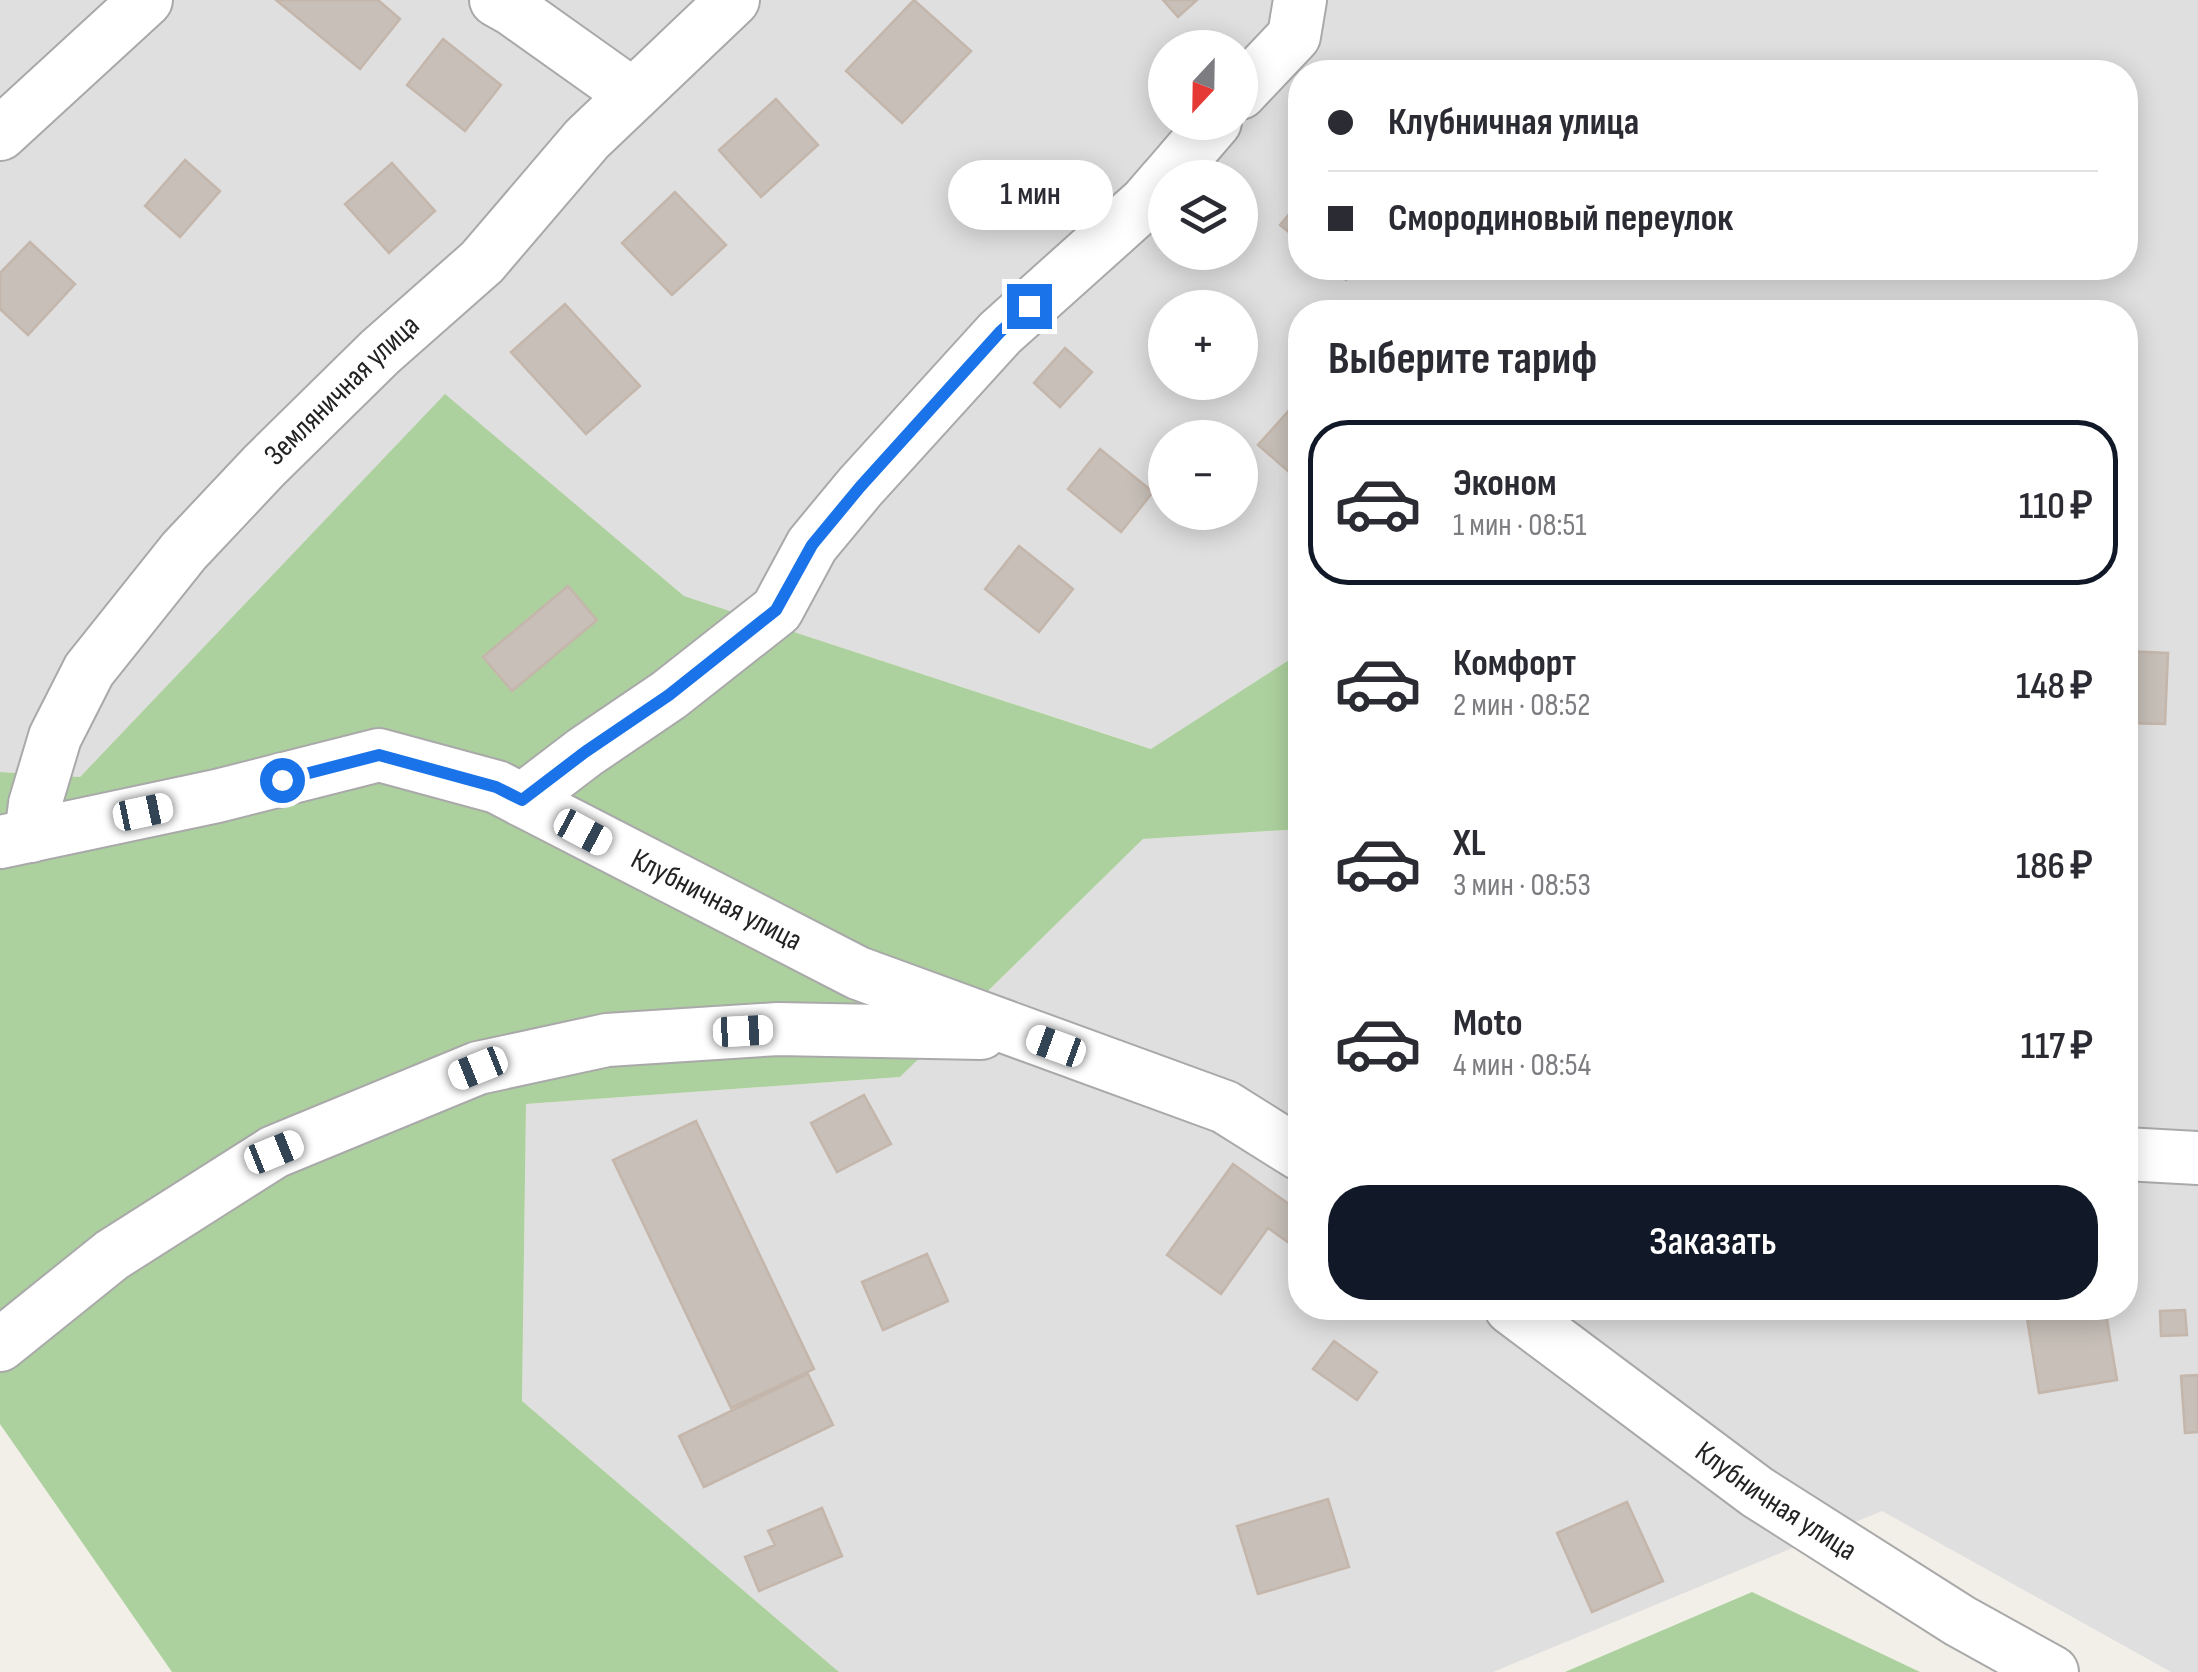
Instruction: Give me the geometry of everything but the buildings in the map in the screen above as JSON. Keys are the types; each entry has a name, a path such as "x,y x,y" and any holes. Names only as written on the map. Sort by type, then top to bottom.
{"street":[{"path":"0,134 146,0"},
{"path":"496,0 634,95"},
{"name":"Земляничная улица","path":"16,839 35,804 55,737 89,670 184,551 380,352 482,262 587,139 734,0"},
{"path":"1258,75 1294,36 1300,0"},
{"path":"1182,160 1200,140"},
{"path":"522,800 669,695 776,610 812,545 987,346 1148,200"},
{"name":"Клубничная улица","path":"16,839 217,796 379,755 496,787 858,972 1225,1106 1288,1146"},
{"path":"0,1345 112,1255 274,1152 478,1068 606,1040 778,1029 1022,1034"},
{"path":"1225,1106 1288,1109"},
{"path":"2138,1155 2198,1158"},
{"name":"Клубничная улица","path":"1528,1320 1757,1492 1960,1621 2052,1672"}],"shaded area":[{"path":"0,0 2198,0 2198,1672 2171,1672 1882,1511 1493,1672 839,1672 522,1401 526,1104 900,1077 1143,839 1288,830 1288,1320 2138,1320 2138,300 1288,300 1288,661 1152,749 684,596 445,395 80,777 0,772"}],"green space":[{"path":"445,394 684,596 1151,749 1288,661 1288,830 1143,839 900,1077 526,1104 522,1401 839,1672 172,1672 0,1424 0,772 80,777"},
{"path":"1752,1592 1920,1672 1565,1672"}],"route":[{"path":"282,780 379,755 496,787 522,800 669,695 776,610 812,545 860,487 1000,332 1029,306"}]}
